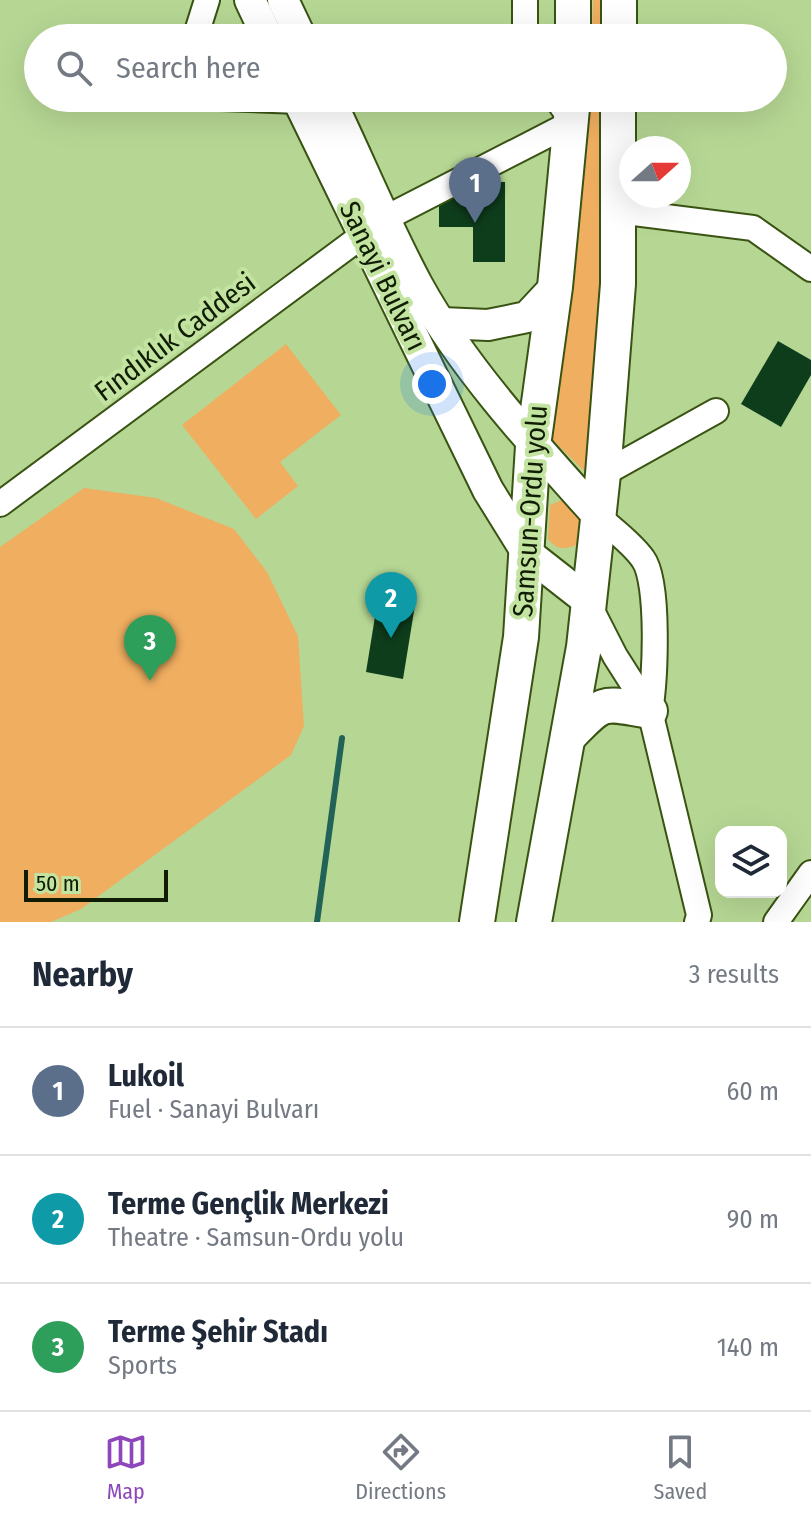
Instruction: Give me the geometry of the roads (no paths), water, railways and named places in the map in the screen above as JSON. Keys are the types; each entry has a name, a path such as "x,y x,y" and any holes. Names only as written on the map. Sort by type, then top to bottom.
{"highway":[{"path":"573,0 573,24"},
{"path":"619,0 619,24"},
{"name":"Samsun-Ordu yolu","path":"477,922 521,637 533,446 555,287 567,112"},
{"path":"534,922 584,647 603,474 618,284 618,112"},
{"path":"568,737 595,709 607,703 650,711"}],"main road":[{"path":"250,0 261,24"},
{"path":"283,0 294,24"},
{"name":"Sanayi Bulvarı","path":"306,112 374,226 442,323 533,446 598,516"},
{"name":"Sanayi Bulvarı","path":"334,112 374,226 488,490 527,553 587,600"},
{"path":"442,323 488,325 527,317 555,287"}],"street":[{"path":"199,24 207,0"},
{"path":"525,0 525,24"},
{"name":"Fındıklık Caddesi","path":"0,504 374,226 557,112"},
{"path":"618,211 753,228 811,269"},
{"path":"603,474 716,411"},
{"path":"598,516 645,560 654,614 656,674 650,711"},
{"path":"587,600 615,656 650,711 705,920"},
{"path":"776,922 811,873"}],"waterway":[{"path":"317,922 342,738"}],"place":[{"name":"Lukoil","path":"475,223"},
{"name":"Terme Gençlik Merkezi","path":"391,638"},
{"name":"Terme Şehir Stadı","path":"150,681"}]}
